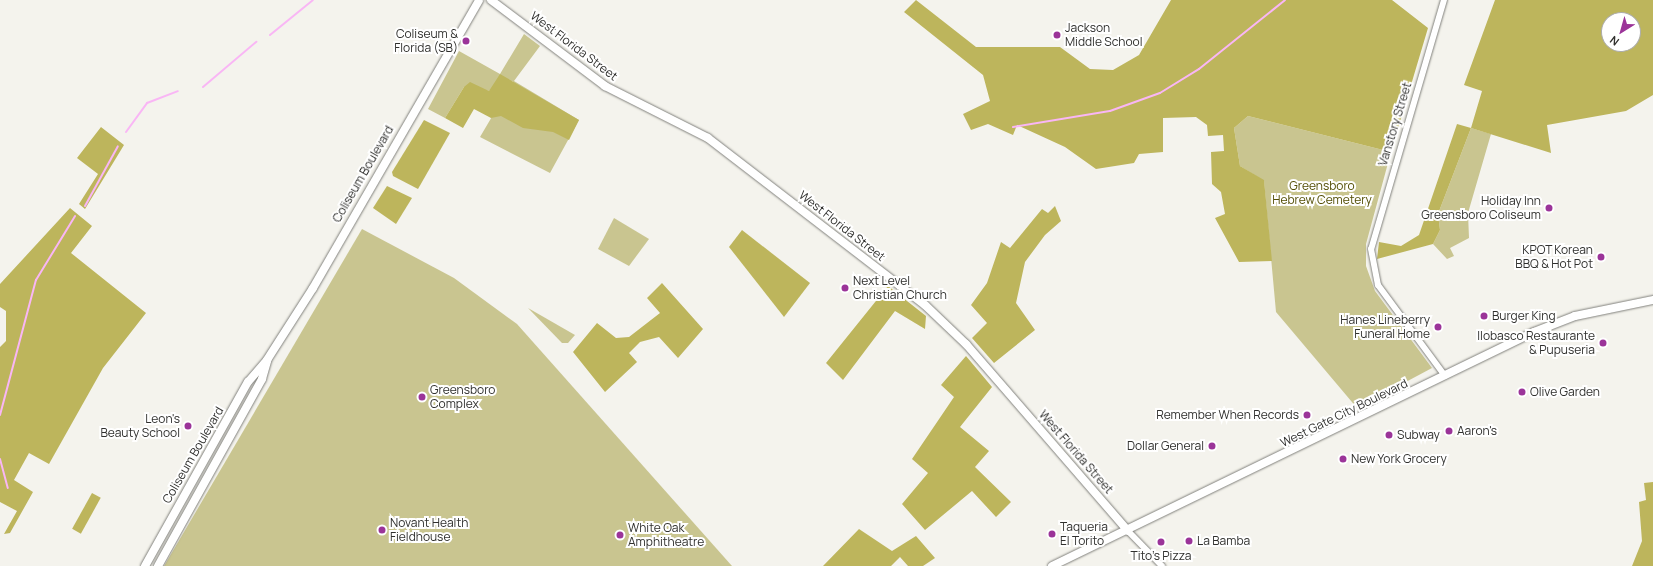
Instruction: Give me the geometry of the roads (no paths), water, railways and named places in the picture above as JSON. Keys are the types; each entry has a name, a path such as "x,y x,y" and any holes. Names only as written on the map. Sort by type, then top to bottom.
{"main road":[{"name":"Coliseum Boulevard","path":"145,566 248,382 268,360 479,0"},
{"name":"West Florida Street","path":"491,0 605,86 708,138 937,315 1128,531"},
{"name":"West Gate City Boulevard","path":"1052,566 1128,531 1445,376 1575,316 1653,300"},
{"name":"Coliseum Boulevard","path":"158,566 262,379 268,360"}],"street":[{"name":"Vanstory Street","path":"1444,0 1371,249 1378,285 1445,376"},
{"name":"West Florida Street","path":"1128,531 1162,566"}],"waterway":[{"path":"270,35 313,0"},
{"path":"1013,127 1110,111 1160,93 1199,69 1285,0"},
{"path":"203,87 256,42"},
{"path":"126,132 147,103 178,91"},
{"path":"85,206 118,146"},
{"path":"0,415 36,280 75,216"},
{"path":"0,459 8,488"}],"place":[{"name":"Jackson Middle School","path":"1057,35"},
{"name":"Coliseum & Florida (SB)","path":"466,41"},
{"name":"Holiday Inn Greensboro Coliseum","path":"1549,208"},
{"name":"KPOT Korean BBQ & Hot Pot","path":"1601,257"},
{"name":"Next Level Christian Church","path":"845,288"},
{"name":"Burger King","path":"1484,316"},
{"name":"Hanes Lineberry Funeral Home","path":"1438,327"},
{"name":"Ilobasco Restaurante & Pupuseria","path":"1603,343"},
{"name":"Olive Garden","path":"1522,392"},
{"name":"Greensboro Complex","path":"422,397"},
{"name":"Remember When Records","path":"1307,415"},
{"name":"Leon's Beauty School","path":"188,426"},
{"name":"Aaron's","path":"1449,431"},
{"name":"Subway","path":"1389,435"},
{"name":"Dollar General","path":"1212,446"},
{"name":"New York Grocery","path":"1343,459"},
{"name":"Novant Health Fieldhouse","path":"382,530"},
{"name":"Taqueria El Torito","path":"1052,534"},
{"name":"White Oak Amphitheatre","path":"620,535"},
{"name":"La Bamba","path":"1189,541"},
{"name":"Tito's Pizza","path":"1161,542"}],"park label":[{"name":"Greensboro Hebrew Cemetery","path":"1322,193"}]}
